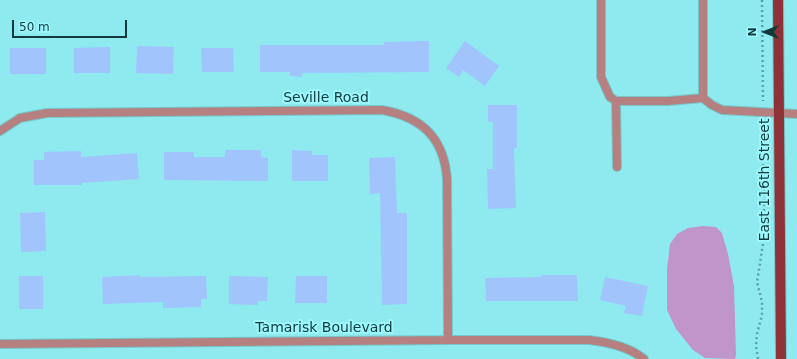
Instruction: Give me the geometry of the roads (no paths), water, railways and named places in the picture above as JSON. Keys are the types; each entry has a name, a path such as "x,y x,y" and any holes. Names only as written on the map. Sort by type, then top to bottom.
{"main road":[{"name":"East 116th Street","path":"778,0 781,359"}],"street":[{"path":"600,0 601,77 610,97 616,101 703,98 722,110 797,114"},
{"path":"703,0 703,98"},
{"path":"616,101 617,167"},
{"name":"Seville Road","path":"0,131 7,125 20,118 47,113 382,110 402,115 415,121 428,131 440,148 446,165 448,340"},
{"name":"Tamarisk Boulevard","path":"0,344 589,340 623,347 644,359"}]}
